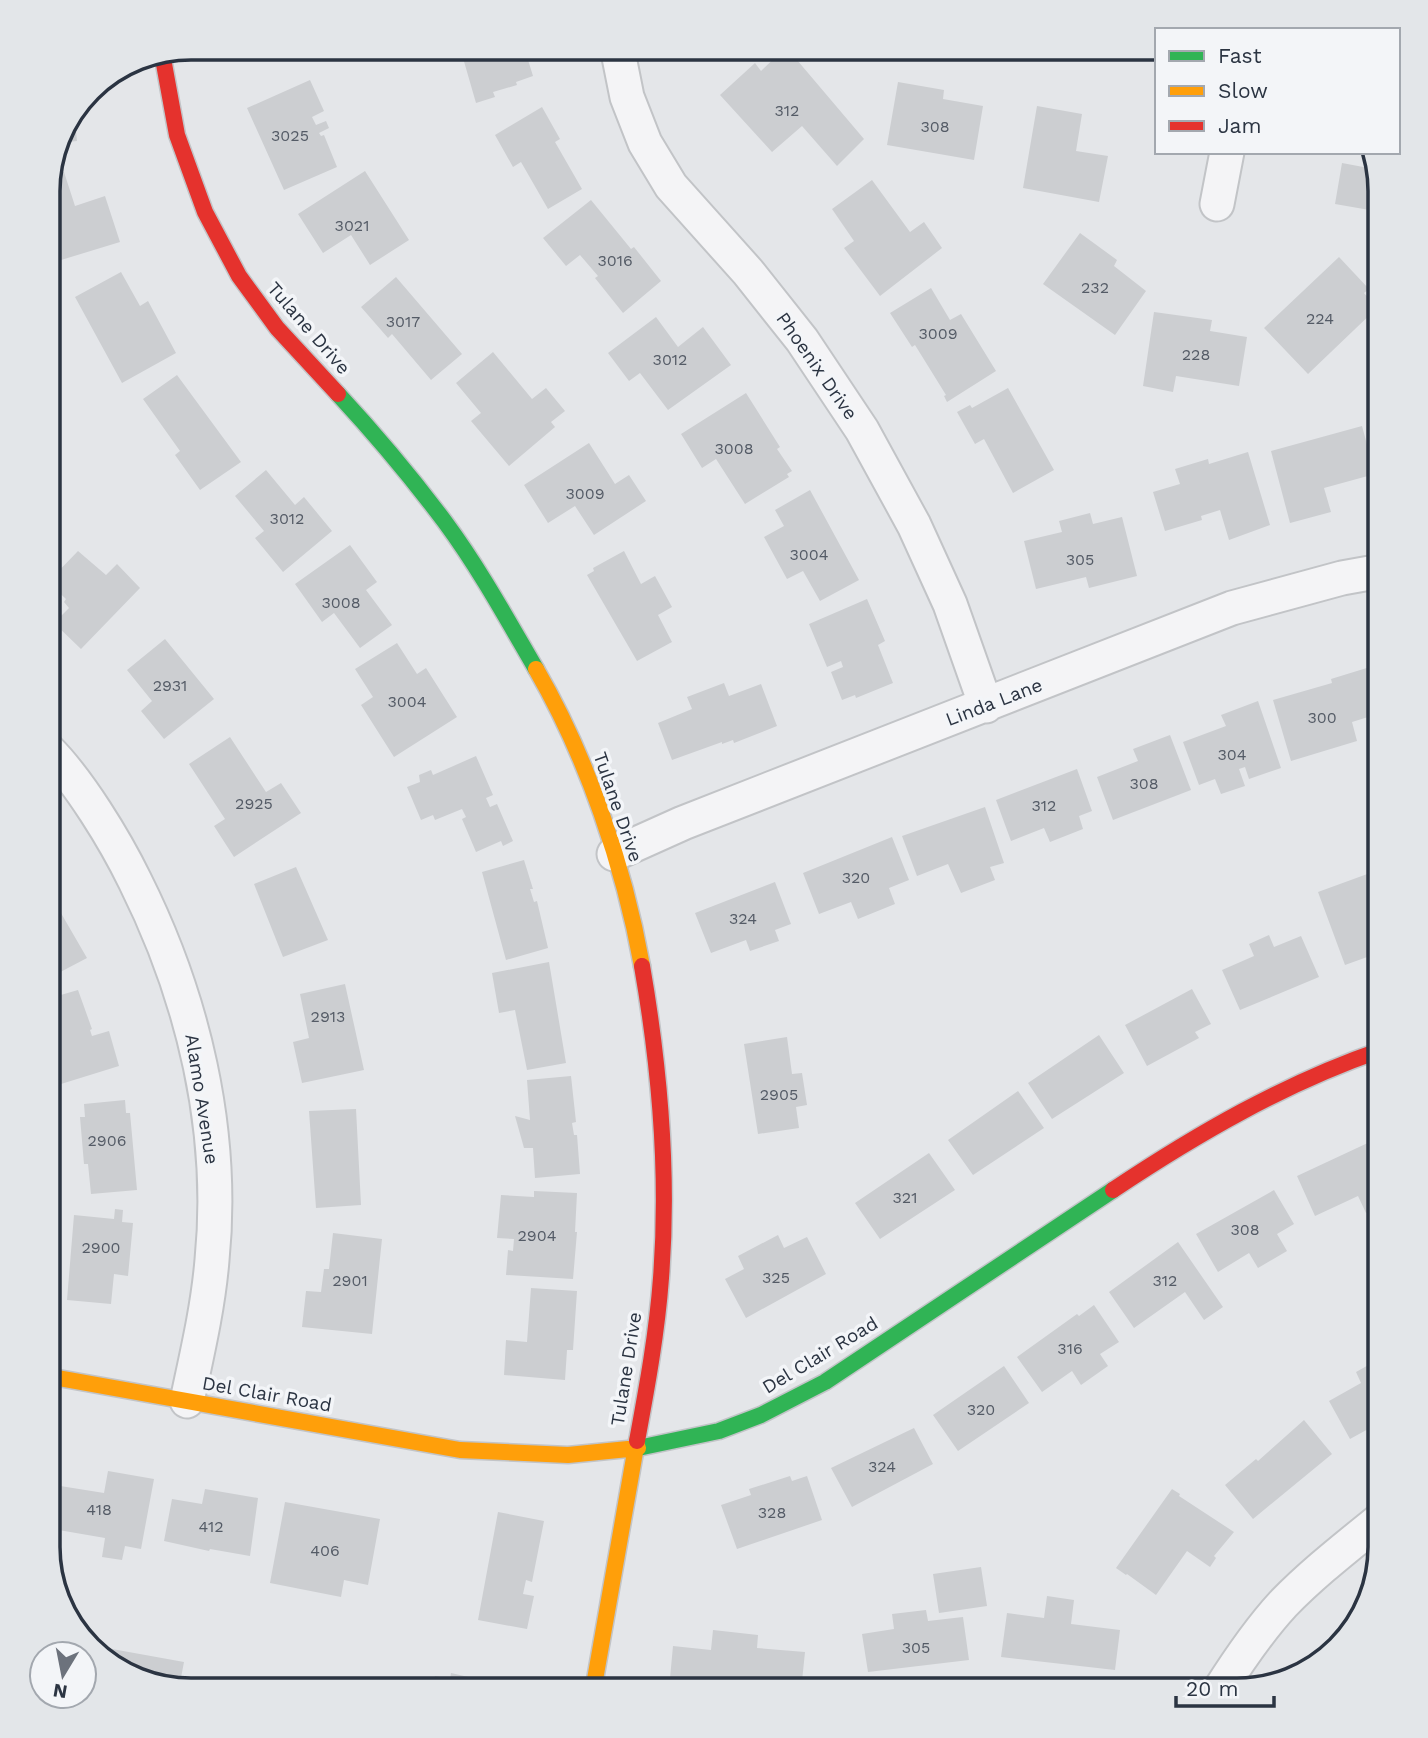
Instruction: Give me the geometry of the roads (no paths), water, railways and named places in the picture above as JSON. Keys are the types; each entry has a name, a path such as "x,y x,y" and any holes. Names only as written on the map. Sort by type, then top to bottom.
{"street":[{"name":"Phoenix Drive","path":"620,60 627,97 645,143 671,186 748,272 802,340 862,430 914,525 950,604 986,706"},
{"name":"Tulane Drive","path":"164,62 177,135 205,212 239,276 277,328 383,444 446,523 496,600 542,679 581,761 614,854 637,940 647,992 663,1118 661,1278 652,1358 595,1678"},
{"path":"1217,204 1227,154"},
{"name":"Linda Lane","path":"614,854 683,823 1232,608 1368,573"},
{"name":"Alamo Avenue","path":"60,764 74,781 121,854 154,920 177,977 197,1049 211,1134 214,1196 212,1258 205,1319 187,1401"},
{"name":"Del Clair Road","path":"60,1378 460,1450 568,1455 634,1449 719,1431 761,1415 825,1382 1169,1153 1254,1104 1368,1054"},
{"path":"1228,1678 1283,1605 1368,1530"}]}
